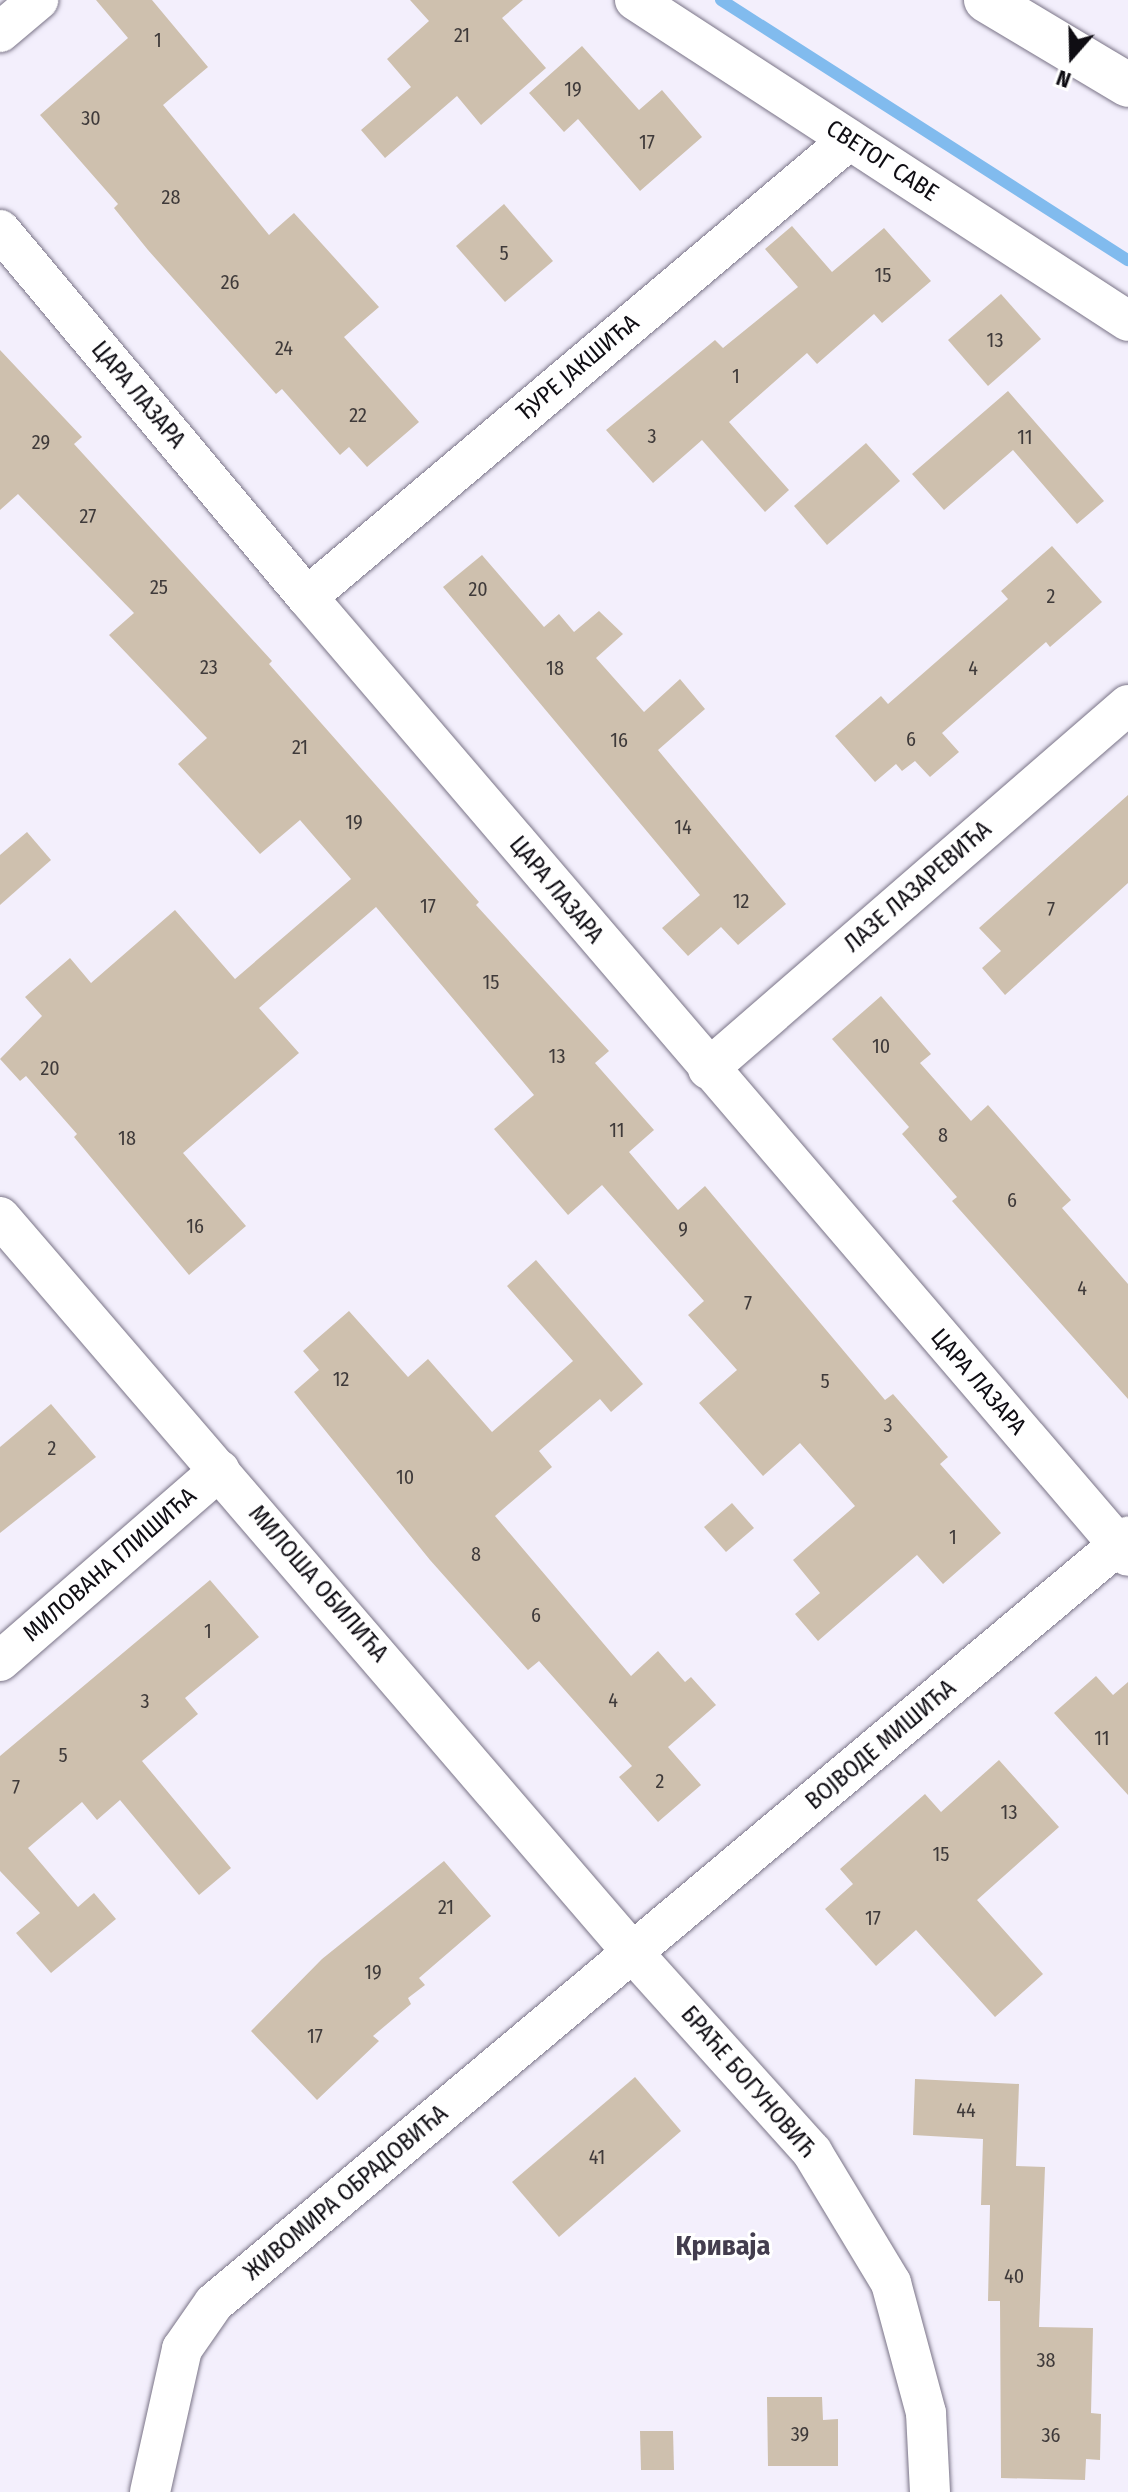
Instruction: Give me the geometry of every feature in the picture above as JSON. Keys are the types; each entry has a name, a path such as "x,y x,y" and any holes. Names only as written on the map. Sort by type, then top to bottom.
{"main road":[{"path":"986,0 1128,85"}],"street":[{"path":"0,32 38,0"},
{"name":"СВЕТОГ САВЕ","path":"635,0 1128,321"},
{"name":"ЂУРЕ ЈАКШИЋА","path":"307,597 849,140"},
{"name":"ЦАРА ЛАЗАРА","path":"0,230 708,1069 1125,1546"},
{"name":"ЛАЗЕ ЛАЗАРЕВИЋА","path":"708,1069 1128,705"},
{"name":"МИЛОША ОБИЛИЋА","path":"0,1217 633,1953"},
{"name":"МИЛОВАНА ГЛИШИЋА","path":"0,1661 220,1470"},
{"name":"ВОЈВОДЕ МИШИЋА","path":"633,1953 1125,1546"},
{"name":"ЖИВОМИРА ОБРАДОВИЋА","path":"150,2492 182,2349 214,2303 633,1953"},
{"name":"БРАЋЕ БОГУНОВИЋ","path":"633,1953 812,2152 891,2283 926,2413 930,2492"}],"building":[{"path":"96,0 152,0 208,67 163,105 269,235 294,213 379,307 344,337 419,422 367,467 349,447 340,455 282,389 276,394 148,250 114,208 118,204 40,115 128,38"},
{"path":"410,0 523,0 502,18 546,68 481,125 457,96 385,158 361,130 411,87 387,59 429,21"},
{"path":"582,46 639,110 662,90 702,137 640,191 578,119 564,132 529,93"},
{"path":"504,204 553,261 505,302 456,246"},
{"path":"792,226 832,272 884,228 931,281 882,323 874,314 817,364 807,353 729,422 789,490 765,512 702,440 653,483 606,430 715,340 723,348 798,287 765,249"},
{"path":"1001,294 1041,339 988,386 948,340"},
{"path":"0,350 82,437 74,444 272,661 269,664 479,902 476,905 609,1051 595,1063 654,1130 629,1152 678,1210 705,1186 885,1400 893,1394 948,1457 940,1464 1001,1533 943,1584 917,1555 818,1641 795,1614 820,1593 793,1560 855,1506 800,1443 763,1476 699,1403 737,1370 688,1315 704,1301 602,1185 568,1215 494,1129 534,1095 376,907 259,1008 299,1053 183,1153 246,1226 189,1275 74,1137 77,1134 26,1076 20,1081 0,1059 42,1016 25,997 70,958 91,983 175,910 235,979 351,879 300,820 260,854 178,764 207,738 109,635 134,613 18,494 0,510"},
{"path":"1008,391 1104,501 1077,524 1013,450 944,510 912,474"},
{"path":"866,443 900,481 827,545 794,506"},
{"path":"1052,546 1102,602 1050,647 1046,642 942,733 959,752 930,777 915,761 902,771 896,764 875,782 835,736 881,696 888,704 1008,599 1001,591"},
{"path":"482,555 544,627 559,614 574,632 599,611 623,634 596,658 644,712 680,679 705,709 658,750 786,904 738,945 721,927 688,956 662,928 700,895 443,587"},
{"path":"1128,795 1128,883 1005,995 982,968 1001,951 979,928"},
{"path":"27,832 51,860 0,905 0,855"},
{"path":"881,996 931,1054 920,1063 971,1121 988,1105 1071,1200 1062,1208 1128,1284 1128,1399 952,1201 957,1197 902,1134 909,1127 832,1039"},
{"path":"536,1260 643,1384 611,1412 600,1399 539,1451 552,1467 495,1516 631,1676 658,1651 685,1682 691,1677 716,1705 668,1747 701,1785 658,1822 619,1777 632,1766 539,1661 528,1670 430,1560 294,1392 319,1370 303,1351 349,1311 408,1377 428,1359 492,1432 573,1361 507,1286"},
{"path":"51,1404 96,1457 0,1533 0,1447"},
{"path":"732,1503 754,1528 726,1552 704,1527"},
{"path":"210,1580 259,1637 185,1698 198,1714 142,1761 231,1868 199,1895 120,1800 97,1820 82,1802 28,1848 78,1907 94,1893 116,1919 51,1973 16,1933 40,1913 0,1871 0,1756"},
{"path":"1096,1676 1113,1695 1128,1682 1128,1795 1054,1713"},
{"path":"999,1760 1059,1827 977,1900 1043,1974 995,2017 916,1930 876,1966 825,1909 853,1884 840,1869 925,1794 941,1812"},
{"path":"444,1861 491,1916 419,1978 425,1985 408,1998 411,2004 373,2036 379,2041 317,2100 251,2031 322,1959"},
{"path":"635,2077 681,2131 559,2237 512,2182"},
{"path":"915,2079 1019,2084 1016,2166 1045,2167 1039,2327 1093,2328 1091,2413 1101,2414 1100,2460 1086,2459 1085,2480 1001,2478 1000,2301 988,2301 990,2205 981,2205 983,2139 913,2135"},
{"path":"767,2397 822,2397 823,2420 838,2419 838,2466 768,2466"},
{"path":"640,2431 673,2431 674,2470 641,2470"}],"waterway":[{"path":"721,0 1128,260"}],"district":[{"name":"Криваја","path":"723,2246"}]}
